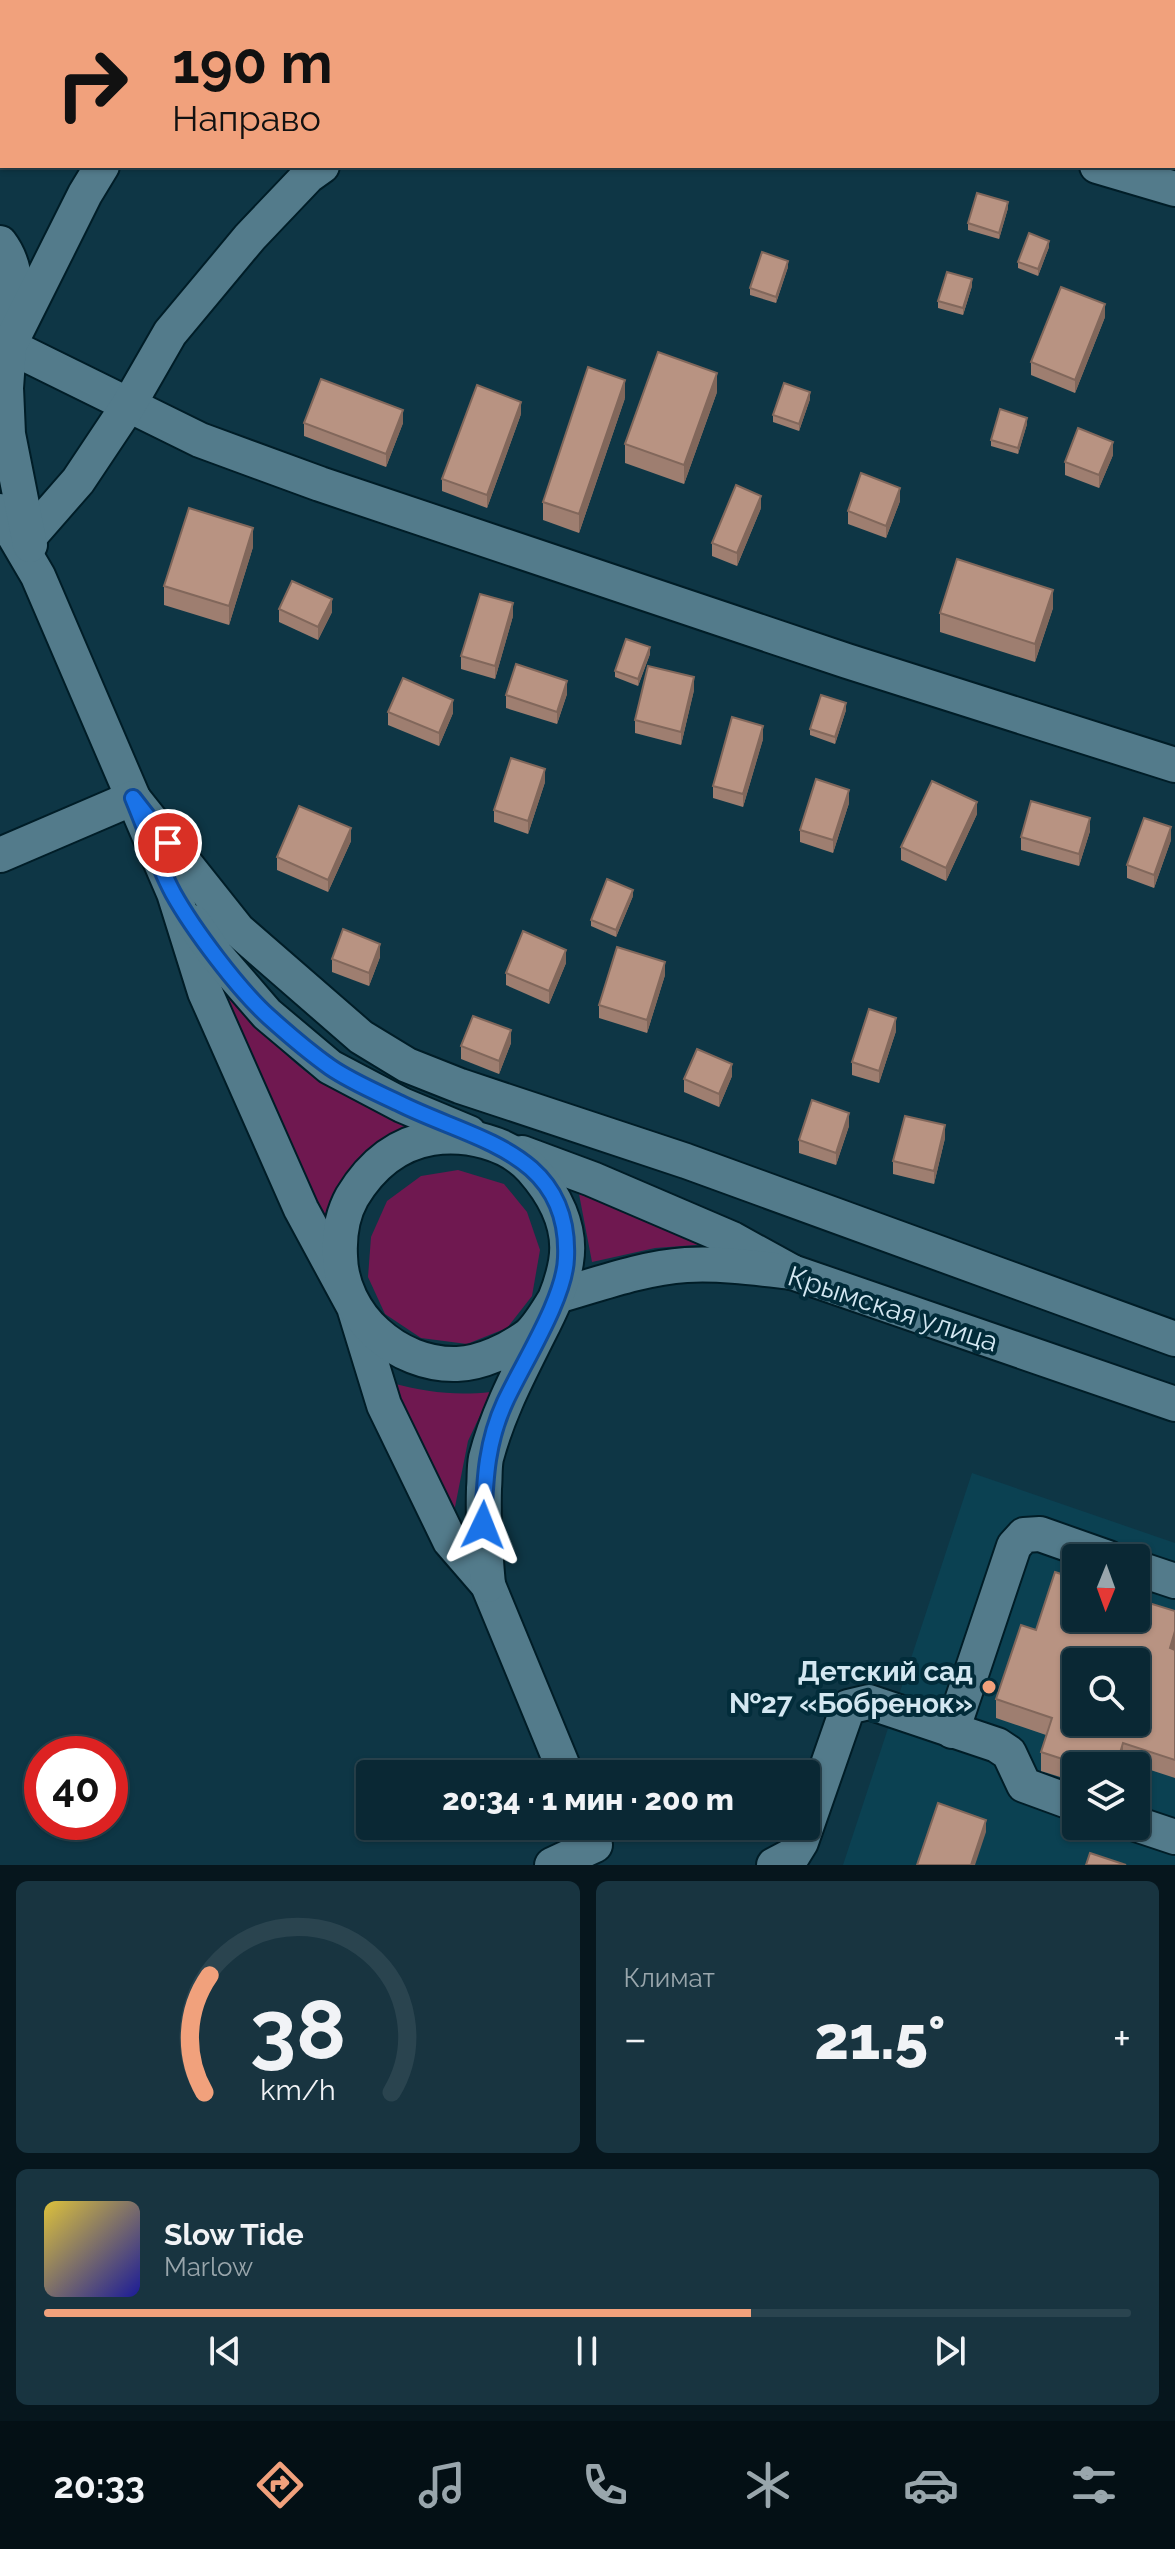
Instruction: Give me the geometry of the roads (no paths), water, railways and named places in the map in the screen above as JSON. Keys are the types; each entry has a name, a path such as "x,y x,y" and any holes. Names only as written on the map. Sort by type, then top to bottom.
{"street":[{"path":"5,350 101,168"},
{"path":"29,537 78,481 128,406 170,333 250,237 319,168"},
{"path":"1104,168 1175,189"},
{"path":"0,243 16,280 5,350 8,434 38,576"},
{"path":"5,350 96,387 200,440 320,484 847,661 1175,765"},
{"path":"0,511 38,576 174,893 205,992 301,1209 354,1307 380,1338 416,1357 456,1364 496,1355 531,1333 557,1296"},
{"path":"0,855 133,798"},
{"path":"133,798 238,930 361,1037 407,1065 460,1086 686,1161 1175,1339"},
{"path":"174,893 216,955 267,1014 330,1067 402,1105 592,1179 732,1239 792,1272"},
{"path":"488,1585 450,1541 384,1405 340,1268 339,1236 348,1205 364,1177 388,1155 418,1141 450,1135 493,1143 525,1161 549,1189 564,1223 567,1259 557,1296 503,1405 486,1461 483,1525 488,1585 560,1760"},
{"name":"Крымская улица","path":"557,1296 635,1274 685,1265 792,1272 1175,1404"},
{"path":"952,1731 1014,1546 1024,1535 1040,1534 1068,1544"},
{"path":"1150,1573 1175,1581"},
{"path":"774,1865 793,1855 801,1842 848,1707 869,1702 997,1745 1009,1753 1024,1785 1062,1799"},
{"path":"1150,1829 1175,1837"},
{"path":"552,1865 595,1845"}],"place":[{"name":"Детский сад №27 «Бобренок»","path":"989,1687"}]}
